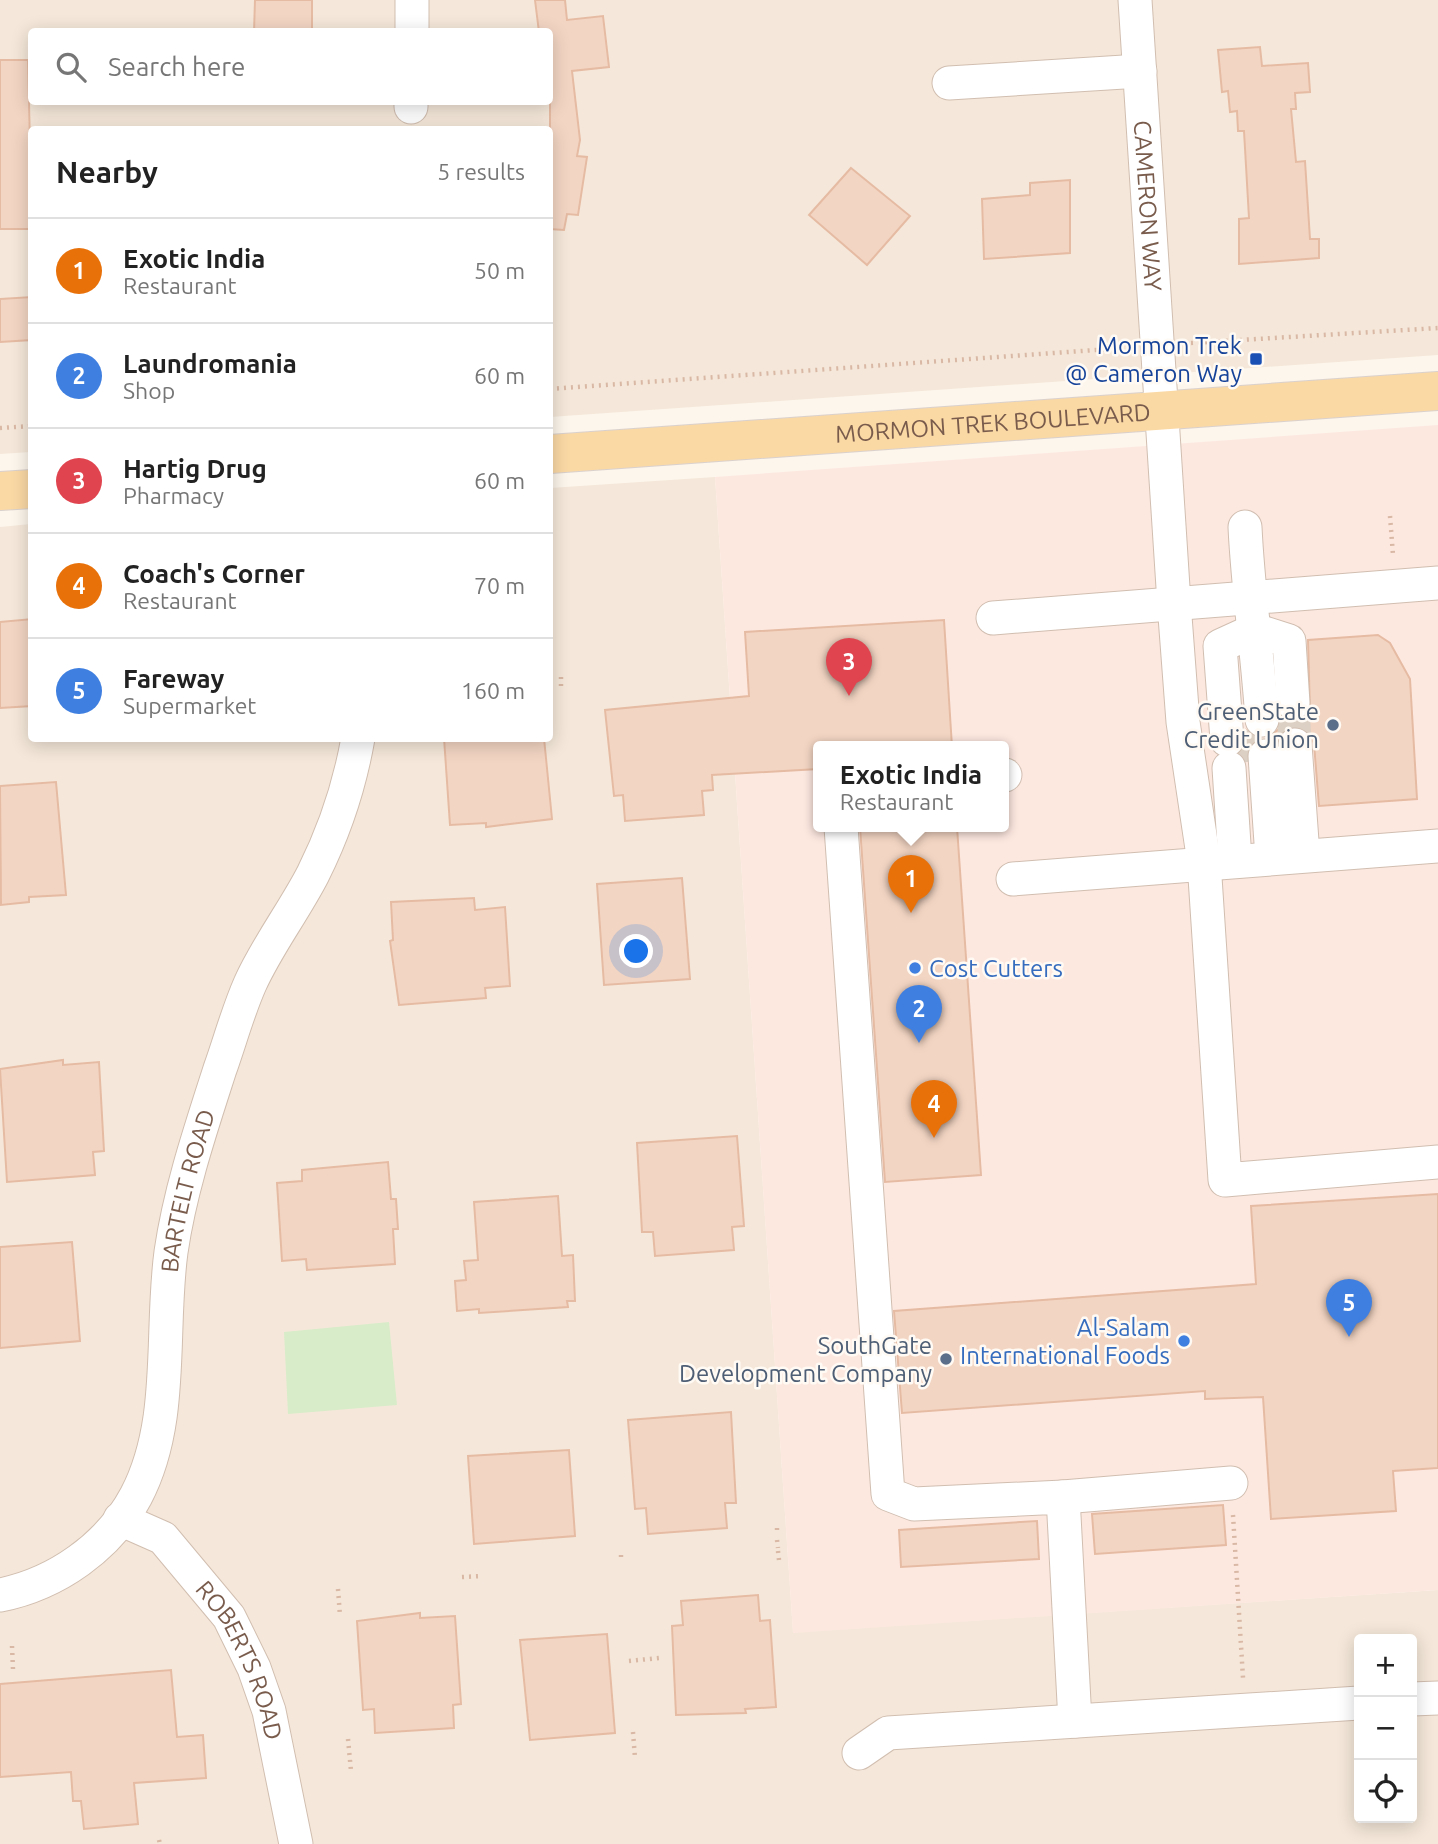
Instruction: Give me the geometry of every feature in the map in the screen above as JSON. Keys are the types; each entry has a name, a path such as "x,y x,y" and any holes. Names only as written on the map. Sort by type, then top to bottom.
{"main road":[{"name":"MORMON TREK BOULEVARD","path":"553,454 1438,391"},
{"path":"0,491 28,489"}],"street":[{"path":"412,0 412,28"},
{"name":"CAMERON WAY","path":"1135,0 1158,345 1159,412 1183,722 1259,858"},
{"path":"949,83 1140,71"},
{"path":"1245,527 1249,596 1255,630"},
{"path":"993,618 1438,583"},
{"path":"1255,630 1289,641 1262,739 1259,858 1225,1180 1438,1162"},
{"path":"1255,630 1239,645 1262,739 1259,858"},
{"name":"BARTELT ROAD","path":"0,1595 31,1588 102,1544 135,1498 152,1462 163,1405 164,1333 171,1250 200,1133 250,984 313,872 340,807 357,742"},
{"path":"841,832 888,1494 914,1504 1063,1497 1231,1483"},
{"path":"1013,879 1438,846"},
{"path":"1063,1497 1075,1721"},
{"name":"ROBERTS ROAD","path":"120,1519 163,1538 229,1616 254,1668 269,1711 296,1844"},
{"path":"1417,1699 1438,1698"},
{"path":"859,1753 888,1734 1354,1703"}],"path":[{"path":"553,389 1158,345 1438,328"},
{"path":"0,428 28,426"},
{"path":"1390,516 1393,559"},
{"path":"561,677 561,689"},
{"path":"1231,1483 1243,1681"},
{"path":"776,1528 779,1560"},
{"path":"462,1577 483,1576"},
{"path":"338,1590 340,1616"},
{"path":"12,1646 13,1669"},
{"path":"629,1661 659,1658"},
{"path":"633,1732 635,1758"},
{"path":"348,1739 351,1771"}],"shaded area":[{"path":"0,0 1438,0 1438,355 553,417 553,126 28,126 28,452 0,454"},
{"path":"1438,425 1438,1590 793,1633 715,477"},
{"path":"715,477 793,1632 1438,1590 1438,1844 0,1844 0,527 28,524 28,742 553,742 553,488"}],"green space":[{"path":"389,1322 397,1405 288,1414 284,1332"}],"building":[{"path":"255,0 312,0 312,28 254,28"},
{"path":"535,0 565,0 567,20 603,16 609,67 572,71 580,140 577,156 587,157 578,215 567,214 564,230 553,229 553,126 550,126 550,105 553,105 553,28 538,28"},
{"path":"1260,47 1262,66 1308,63 1310,92 1295,93 1296,109 1291,109 1296,162 1305,161 1310,239 1319,239 1319,258 1239,264 1239,219 1249,218 1244,131 1238,131 1237,111 1230,112 1228,91 1222,92 1218,50"},
{"path":"0,60 28,60 28,229 0,229"},
{"path":"851,168 910,216 867,265 809,215"},
{"path":"1070,180 1070,253 984,259 982,199 1030,195 1030,183"},
{"path":"28,297 28,340 0,342 0,299"},
{"path":"28,619 28,706 0,708 0,622"},
{"path":"944,620 952,741 813,741 813,769 712,775 713,790 702,791 704,815 625,821 623,795 614,796 605,710 749,696 745,632"},
{"name":"GreenState Credit Union","path":"1378,635 1390,643 1410,679 1417,799 1319,806 1314,744 1310,734 1303,727 1293,726 1284,730 1277,741 1268,738 1279,729 1281,717 1295,722 1304,719 1310,711 1308,640"},
{"path":"1246,730 1259,738 1248,747 1246,760 1240,753 1245,748"},
{"path":"444,742 544,742 552,819 486,827 486,823 450,825"},
{"path":"56,782 66,895 29,897 29,902 1,905 0,786"},
{"path":"860,832 957,832 981,1175 885,1182"},
{"path":"682,878 690,979 604,985 597,884"},
{"path":"474,898 475,910 505,907 510,986 485,988 486,998 399,1005 390,941 393,940 391,902"},
{"path":"63,1060 63,1065 99,1062 104,1151 93,1152 95,1175 7,1182 0,1069"},
{"path":"737,1136 744,1226 732,1227 734,1250 655,1256 653,1232 642,1232 637,1143"},
{"path":"388,1162 391,1199 396,1199 398,1229 393,1229 395,1264 307,1270 306,1259 282,1261 277,1183 302,1181 302,1170"},
{"path":"1438,1194 1438,1468 1393,1471 1396,1511 1271,1519 1263,1397 1205,1399 1205,1391 902,1413 894,1311 1256,1284 1251,1206"},
{"path":"558,1196 562,1256 573,1255 575,1301 567,1301 568,1307 479,1313 479,1309 457,1311 455,1281 466,1280 464,1261 478,1260 474,1202"},
{"path":"72,1242 80,1341 0,1348 0,1247"},
{"path":"731,1412 736,1503 725,1503 727,1528 648,1534 646,1508 635,1509 628,1420"},
{"path":"569,1450 575,1536 474,1544 468,1456"},
{"path":"1223,1505 1226,1545 1095,1554 1092,1514"},
{"path":"1037,1521 1039,1559 901,1567 899,1530"},
{"path":"758,1595 760,1621 770,1620 776,1707 745,1709 746,1713 676,1715 672,1626 683,1625 681,1601"},
{"path":"420,1613 420,1618 455,1616 461,1704 453,1705 454,1728 375,1733 374,1709 363,1710 357,1621"},
{"path":"607,1634 615,1733 530,1740 520,1640"},
{"path":"171,1670 177,1737 203,1735 206,1778 134,1783 138,1824 84,1829 81,1801 73,1801 71,1772 0,1777 0,1684"}],"tunnel":[{"path":"1293,703 1295,745"},
{"path":"1245,730 1247,762"}],"place":[{"name":"Mormon Trek @ Cameron Way","path":"1256,359"},
{"name":"Hartig Drug","path":"849,696"},
{"name":"GreenState Credit Union","path":"1333,725"},
{"name":"Exotic India","path":"911,913"},
{"name":"Cost Cutters","path":"915,968"},
{"name":"Laundromania","path":"919,1043"},
{"name":"Coach's Corner","path":"934,1138"},
{"name":"Fareway","path":"1349,1337"},
{"name":"Al-Salam International Foods","path":"1184,1341"},
{"name":"SouthGate Development Company","path":"946,1359"}]}
